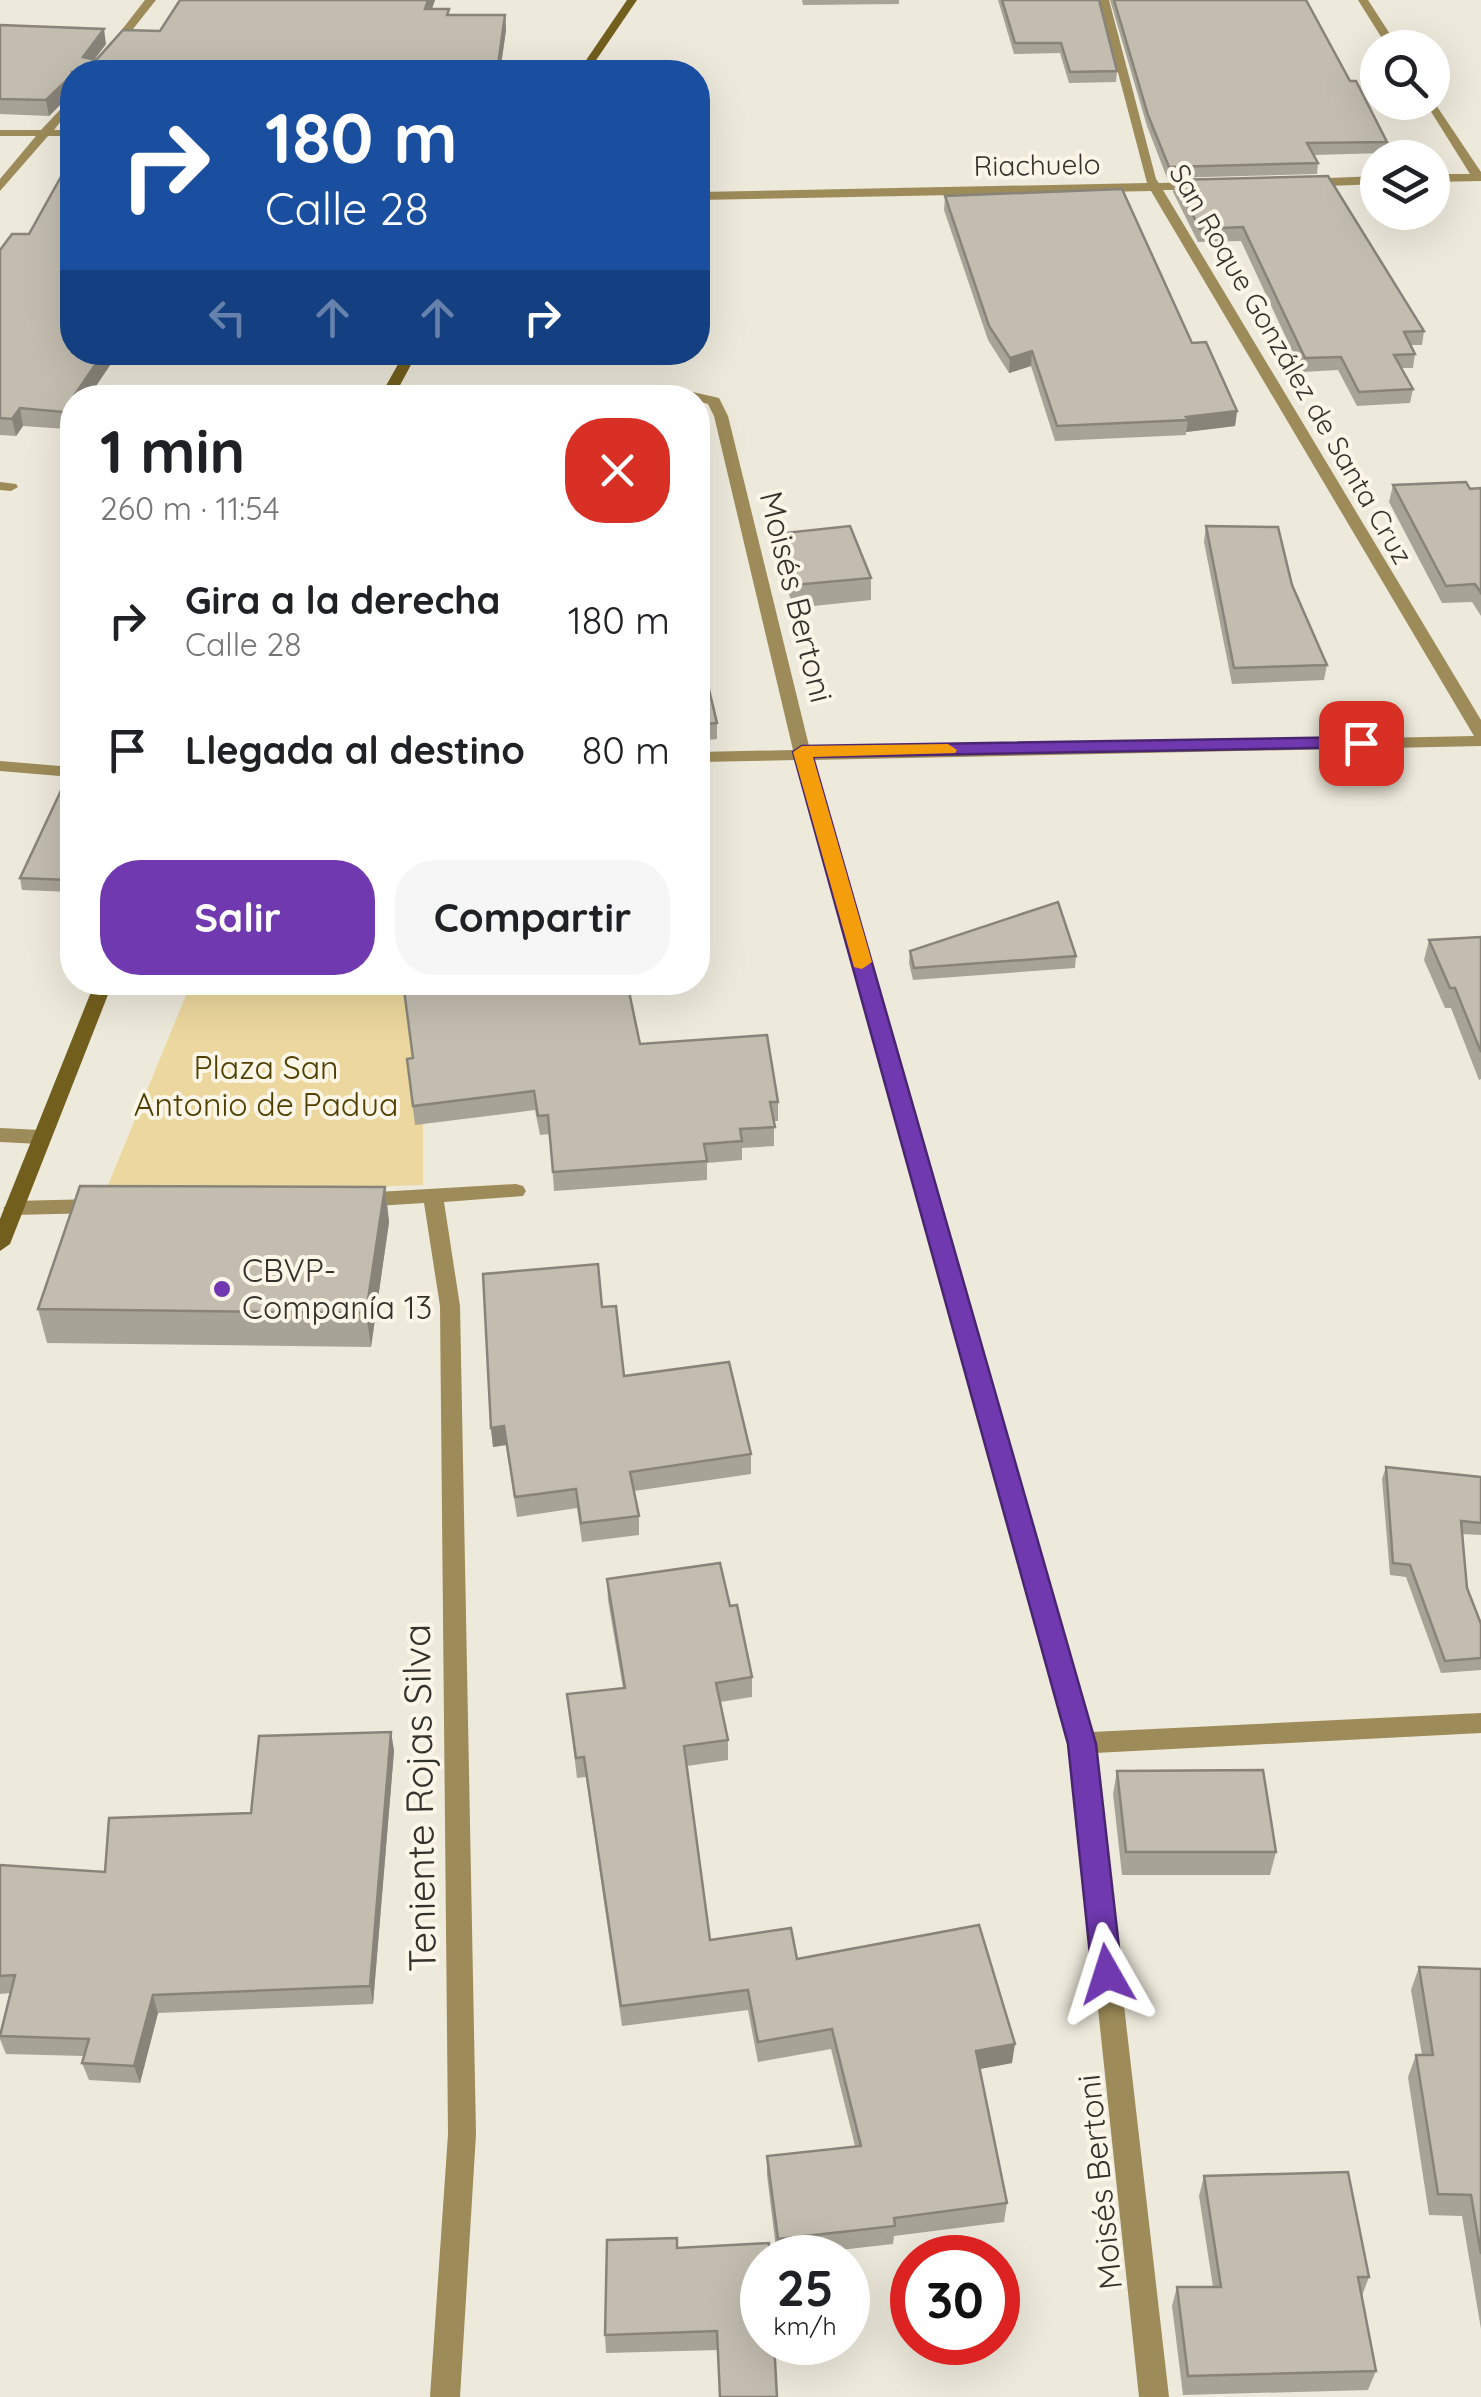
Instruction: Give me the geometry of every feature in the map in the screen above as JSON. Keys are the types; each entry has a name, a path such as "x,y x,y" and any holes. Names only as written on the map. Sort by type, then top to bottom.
{"main road":[{"path":"591,60 632,0"},
{"path":"0,1244 99,995"}],"street":[{"path":"104,60 151,0"},
{"name":"San Roque González de Santa Cruz","path":"1104,0 1150,179 1481,737"},
{"path":"1362,0 1382,30"},
{"path":"0,187 60,116"},
{"path":"1442,120 1480,177"},
{"path":"0,133 60,133"},
{"path":"1450,178 1480,177"},
{"path":"1285,183 1360,181"},
{"name":"Riachuelo","path":"710,196 1211,186"},
{"name":"Moisés Bertoni","path":"710,400 721,416 802,752 1082,1744 1154,2397"},
{"path":"710,756 1481,737"},
{"path":"0,766 60,771"},
{"path":"0,1135 40,1137"},
{"path":"333,1200 433,1198 516,1190"},
{"name":"Teniente Rojas Silva","path":"433,1198 450,1306 462,2134 445,2397"},
{"path":"13,1208 113,1206"},
{"path":"1082,1744 1481,1723"}],"green space":[{"name":"Plaza San Antonio de Padua","path":"186,995 423,995 423,1185 104,1195"}],"building":[{"path":"180,0 428,0 425,9 449,9 447,15 505,15 499,60 96,60 123,30 160,31"},
{"path":"1002,0 1099,0 1117,71 1070,72 1061,43 1015,43"},
{"path":"1114,0 1306,0 1350,81 1356,81 1360,89 1360,120 1376,120 1386,140 1307,143 1318,163 1169,167 1148,115"},
{"path":"0,25 104,29 83,57 96,60 60,60 60,87 46,100 0,99"},
{"path":"1328,176 1424,331 1404,332 1415,354 1394,355 1413,389 1359,392 1341,357 1305,358 1243,227 1200,229 1175,180"},
{"path":"60,178 60,365 95,365 81,385 60,385 60,412 20,408 12,419 0,418 0,250 12,234 29,234"},
{"path":"1122,189 1192,343 1206,342 1237,411 1186,417 1188,420 1057,426 1032,351 1010,358 989,326 945,196"},
{"path":"1466,482 1470,489 1481,488 1481,593 1475,584 1446,586 1393,485"},
{"path":"850,526 871,578 794,585 775,534"},
{"path":"1206,526 1278,527 1292,585 1327,665 1234,668"},
{"path":"710,694 717,723 710,724"},
{"path":"60,793 60,880 20,878"},
{"path":"1058,902 1076,956 914,968 910,951"},
{"path":"1481,937 1481,1052 1455,988 1450,988 1429,940"},
{"path":"405,995 630,995 640,1044 767,1035 778,1102 770,1102 775,1127 740,1129 742,1141 704,1144 707,1161 553,1172 548,1115 538,1116 534,1091 413,1106 407,1059 413,1058"},
{"name":"CBVP- Companía 13","path":"80,1186 385,1187 366,1313 38,1309"},
{"path":"598,1264 602,1307 616,1306 624,1376 729,1362 751,1454 630,1472 639,1516 581,1523 576,1489 515,1497 504,1426 491,1428 483,1274"},
{"path":"1386,1467 1481,1477 1481,1523 1461,1521 1467,1588 1481,1624 1481,1658 1445,1661 1410,1565 1393,1563"},
{"path":"720,1563 730,1606 737,1605 752,1677 716,1683 728,1740 684,1746 710,1940 791,1928 797,1959 979,1925 1015,2044 976,2051 1007,2203 894,2218 895,2226 777,2235 767,2156 861,2146 832,2029 758,2042 748,1990 621,2006 584,1757 576,1758 567,1694 625,1688 607,1579"},
{"path":"391,1732 370,1986 153,1995 134,2066 82,2063 89,2039 0,2036 15,1975 0,1976 0,1865 105,1872 109,1818 251,1813 259,1736"},
{"path":"1263,1770 1276,1852 1126,1852 1117,1771"},
{"path":"1419,1967 1481,1969 1481,2254 1471,2195 1438,2194 1416,2055 1433,2055"},
{"path":"1348,2172 1369,2277 1358,2277 1376,2371 1188,2376 1177,2287 1221,2287 1204,2176"},
{"path":"677,2238 677,2248 740,2245 740,2365 775,2365 777,2397 720,2397 717,2331 605,2335 607,2240"}],"slow traffic":[{"path":"862,962 802,752 948,750"}],"place":[{"name":"CBVP- Companía 13","path":"222,1289"}],"route":[{"path":"1107,1974 1082,1744 802,752 1361,743"}]}
